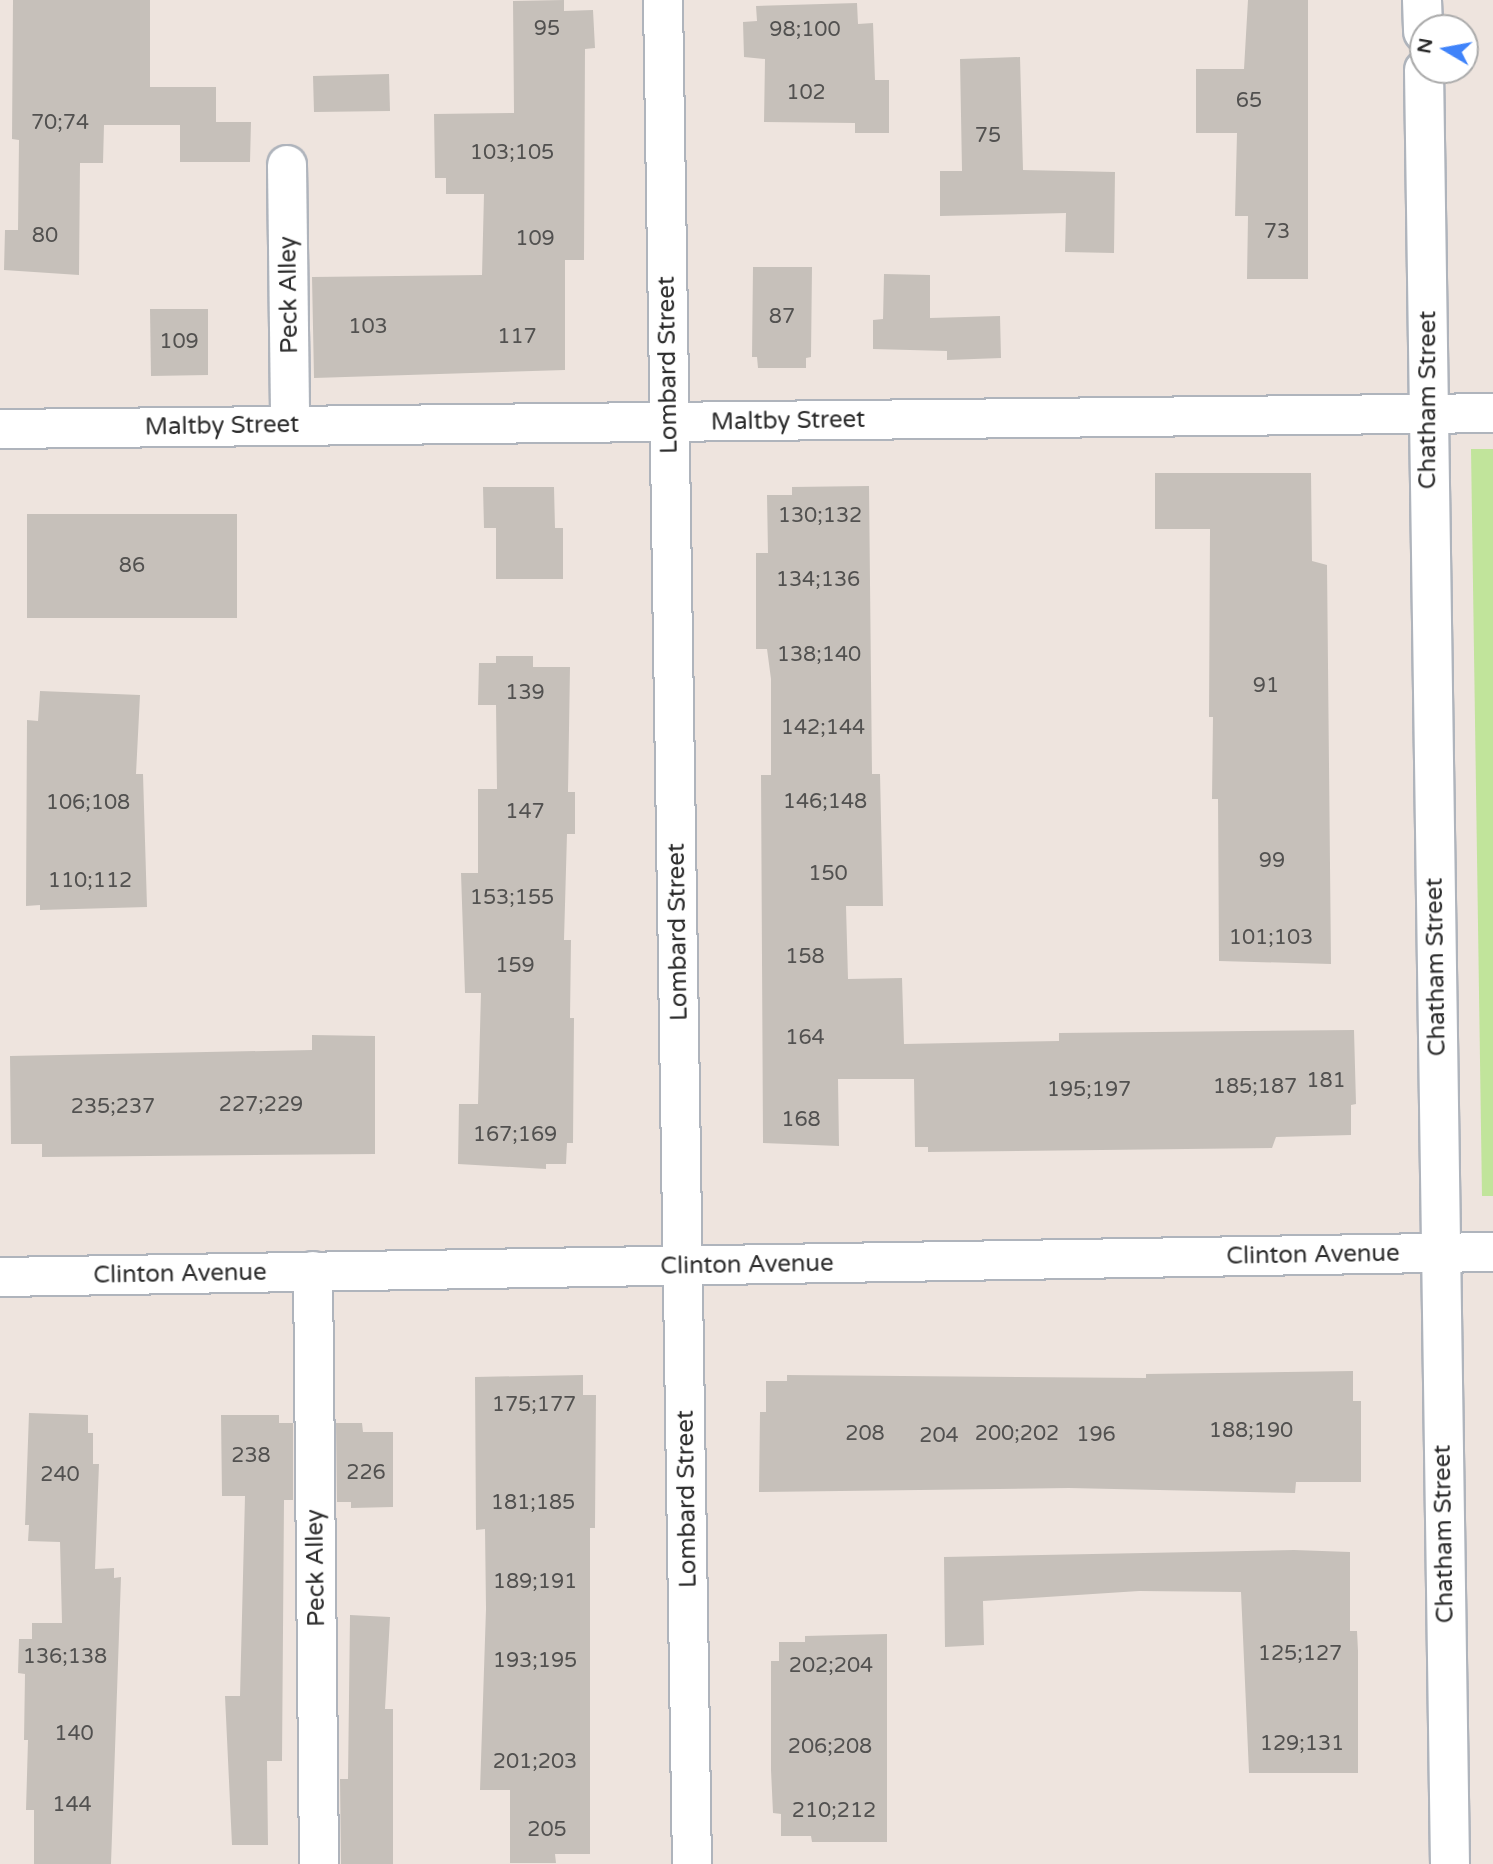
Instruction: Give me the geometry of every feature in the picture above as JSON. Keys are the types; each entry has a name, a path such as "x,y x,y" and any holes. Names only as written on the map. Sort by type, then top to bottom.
{"street":[{"name":"Lombard Street","path":"663,0 692,1864"},
{"name":"Chatham Street","path":"1424,84 1450,1864"},
{"name":"Peck Alley","path":"287,165 290,425"},
{"name":"Maltby Street","path":"0,429 1493,413"},
{"name":"Clinton Avenue","path":"0,1277 1493,1252"},
{"name":"Peck Alley","path":"313,1271 319,1864"}],"green space":[{"path":"1471,449 1493,449 1493,1196 1482,1196"}],"building":[{"path":"13,0 150,0 150,87 216,87 216,122 251,122 250,162 180,162 180,125 104,125 103,163 80,163 79,275 4,270 5,230 18,230 19,140 12,139"},
{"path":"564,0 564,11 593,10 595,48 585,49 584,260 565,260 565,370 314,378 312,277 482,275 484,194 446,194 446,178 435,178 434,114 514,113 513,1"},
{"path":"1248,0 1308,0 1308,279 1247,279 1248,216 1235,216 1237,133 1196,133 1196,69 1244,69"},
{"path":"857,3 858,24 873,23 875,80 889,80 889,133 855,133 855,123 764,122 765,59 744,57 743,22 757,21 756,6"},
{"path":"1020,57 1023,170 1115,172 1114,253 1065,252 1066,213 940,216 940,171 962,171 960,59"},
{"path":"389,74 390,111 314,112 313,76"},
{"path":"753,267 812,267 811,357 806,358 806,368 758,368 757,357 752,357"},
{"path":"884,274 930,275 930,318 1000,316 1001,358 947,360 947,351 873,349 873,320 883,319"},
{"path":"150,309 208,309 208,375 151,376"},
{"path":"1155,473 1311,473 1312,561 1327,565 1331,964 1219,961 1218,799 1212,799 1213,717 1209,717 1210,529 1155,529"},
{"path":"869,486 872,774 880,774 883,906 846,906 848,979 902,978 904,1044 1059,1041 1059,1033 1354,1030 1356,1104 1351,1105 1351,1135 1276,1137 1272,1148 928,1152 928,1147 915,1147 914,1079 838,1079 839,1146 763,1143 761,775 771,775 771,679 767,649 756,649 756,553 768,553 767,495 792,495 792,487"},
{"path":"483,487 554,487 555,528 563,528 563,579 496,579 496,528 484,528"},
{"path":"27,514 237,514 237,618 27,618"},
{"path":"496,656 533,656 533,667 570,667 568,792 575,792 575,834 567,834 564,940 571,940 570,1018 574,1018 573,1143 567,1143 566,1164 546,1164 546,1169 458,1164 459,1104 478,1104 481,993 465,993 461,873 478,873 478,789 497,789 496,705 478,705 479,663 496,663"},
{"path":"40,691 140,695 136,774 143,774 147,907 40,910 40,905 26,906 27,720 38,721"},
{"path":"312,1035 375,1036 375,1154 42,1157 42,1144 11,1144 10,1056 312,1050"},
{"path":"1353,1371 1353,1401 1361,1401 1361,1482 1296,1482 1295,1493 1069,1488 759,1492 760,1412 766,1412 766,1381 787,1381 787,1375 1146,1378 1146,1374"},
{"path":"583,1375 583,1395 596,1395 595,1528 590,1528 590,1854 555,1854 556,1863 510,1863 510,1790 480,1790 486,1609 485,1529 476,1530 475,1377"},
{"path":"29,1413 88,1415 88,1433 93,1433 93,1464 99,1464 95,1569 114,1568 114,1578 121,1577 111,1864 34,1864 34,1810 26,1810 28,1740 24,1740 25,1674 18,1673 19,1639 32,1639 32,1623 62,1623 60,1542 28,1541 29,1525 25,1525"},
{"path":"221,1415 279,1415 279,1423 293,1423 293,1500 284,1500 282,1761 267,1761 268,1845 232,1845 225,1696 240,1696 245,1496 222,1496"},
{"path":"336,1423 362,1423 363,1432 393,1432 393,1507 351,1508 351,1502 337,1502"},
{"path":"1294,1550 1350,1552 1350,1631 1357,1631 1358,1651 1358,1773 1249,1773 1241,1592 1139,1591 983,1601 984,1645 945,1647 944,1557"},
{"path":"350,1615 390,1617 385,1709 393,1709 393,1864 341,1864 340,1779 348,1779"},
{"path":"887,1634 887,1842 812,1842 811,1836 781,1836 781,1814 773,1813 771,1770 771,1661 779,1661 779,1642 805,1642 805,1636"}]}
